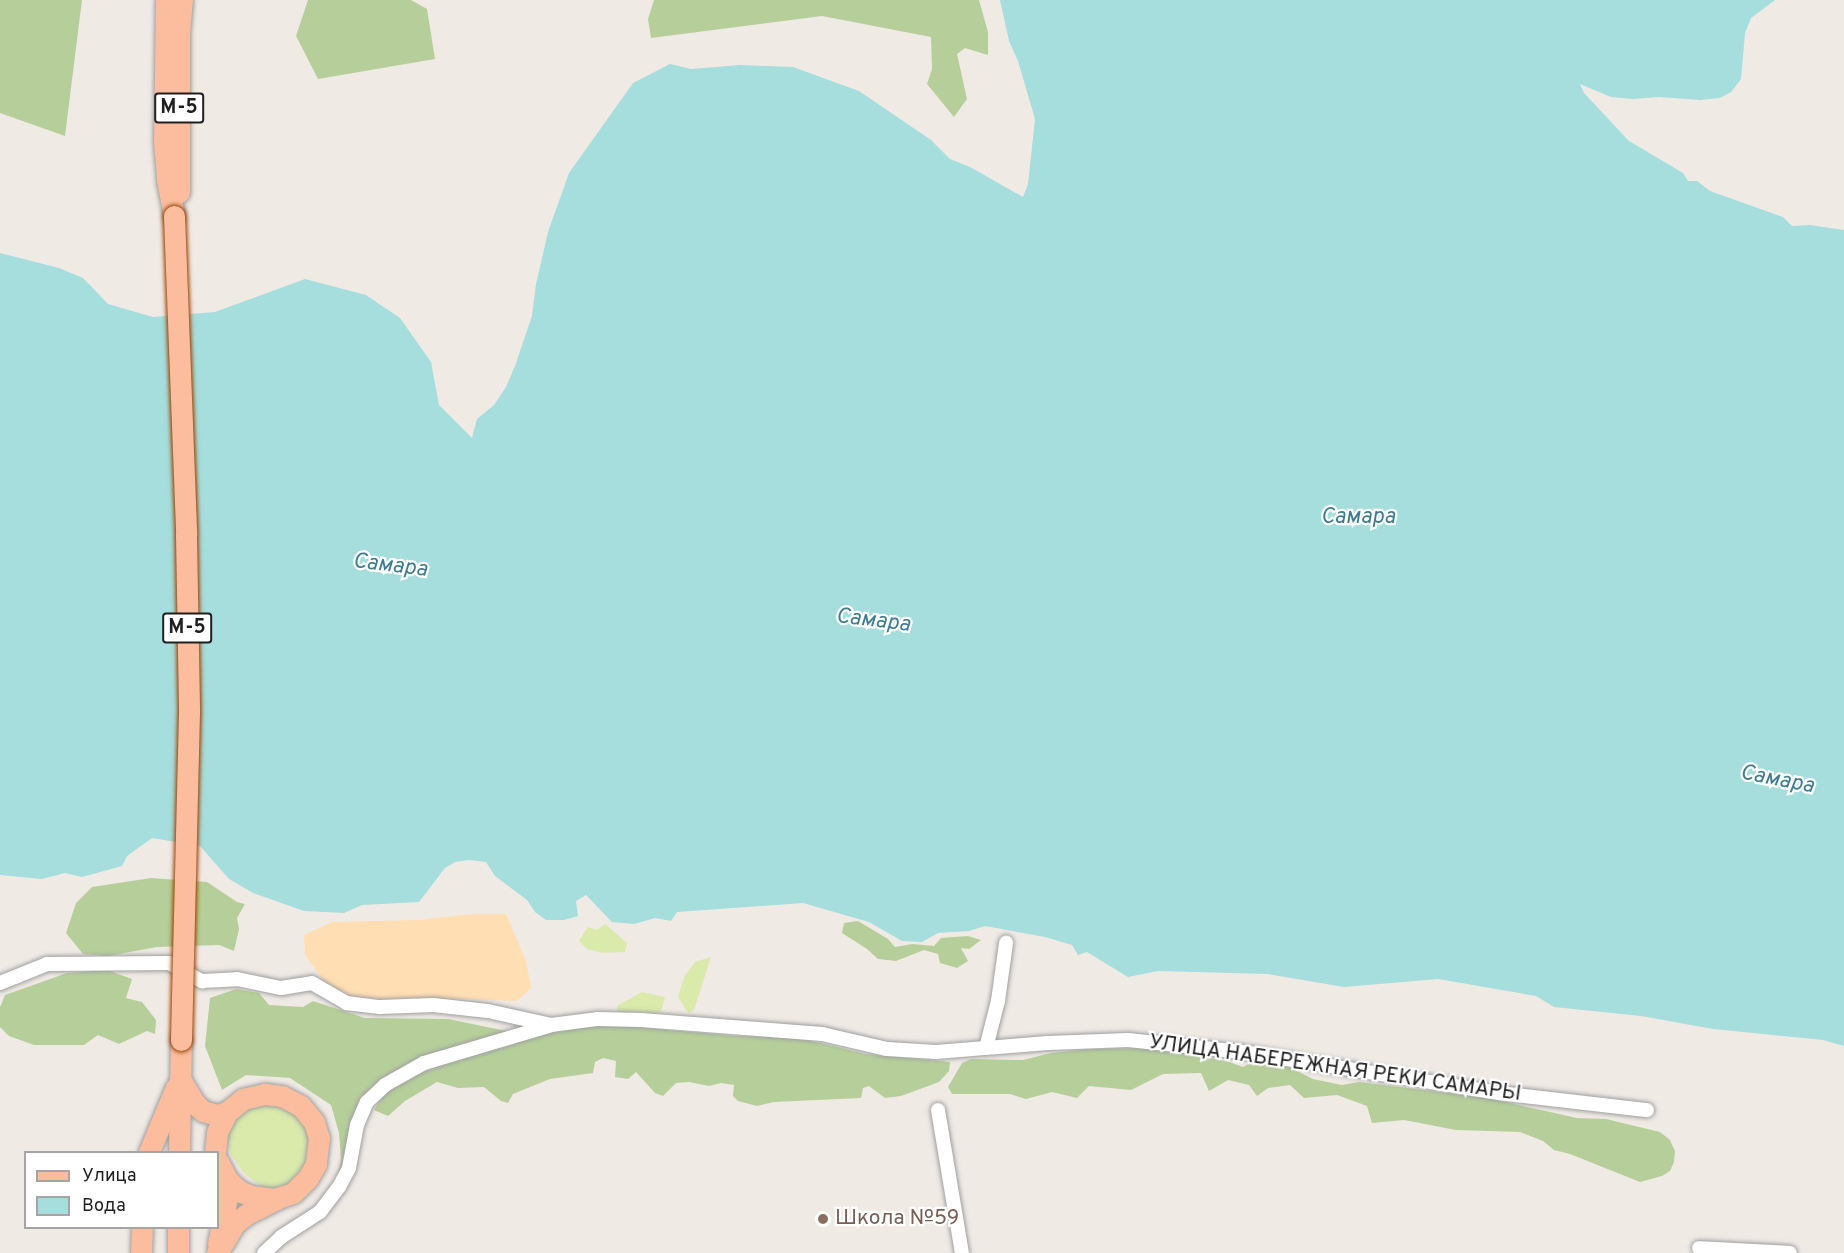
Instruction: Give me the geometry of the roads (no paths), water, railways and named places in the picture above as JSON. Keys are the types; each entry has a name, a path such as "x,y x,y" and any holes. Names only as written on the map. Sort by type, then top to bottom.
{"main road":[{"name":"М-5","path":"166,0 164,142 172,208 186,535 189,712 179,1151"},
{"name":"М-5","path":"172,208 180,182 179,33 182,0"},
{"path":"180,1078 195,1104 203,1111 217,1115 228,1112"},
{"path":"149,1151 180,1078"},
{"path":"217,1253 235,1223 247,1214 286,1196 303,1184 316,1164 319,1138 308,1113 293,1101 265,1094 243,1099 228,1112 217,1132 219,1151"},
{"path":"220,1167 252,1196 275,1199 286,1196"},
{"path":"219,1196 220,1167"},
{"path":"141,1253 142,1229"},
{"path":"178,1229 178,1253"},
{"path":"217,1253 218,1229"}],"street":[{"path":"986,1048 998,1001 1006,943"},
{"name":"УЛИЦА НАБЕРЕЖНАЯ РЕКИ САМАРЫ","path":"0,983 47,964 169,963 202,981 237,979 281,988 312,982 346,1003 380,1007 433,1005 455,1007 488,1011 551,1025 597,1019 641,1020 822,1034 887,1049 936,1052 1048,1042 1140,1041 1243,1052 1499,1093 1647,1110"},
{"path":"264,1253 281,1238 320,1212 339,1187 349,1168 357,1125 367,1102 385,1085 424,1063 551,1025"},
{"path":"938,1110 962,1253"},
{"path":"1699,1248 1790,1253"}],"water":[{"name":"Самара","path":"1000,0 1775,0 1751,18 1745,33 1741,79 1731,92 1720,98 1700,100 1611,97 1580,84 1584,93 1629,141 1683,173 1688,181 1697,181 1710,191 1783,217 1792,226 1810,225 1844,230 1844,1046 1823,1040 1713,1029 1641,1016 1554,1007 1536,996 1438,979 1344,987 1267,974 1158,971 1128,977 1087,952 1078,955 1072,945 1045,937 985,926 969,931 938,933 922,942 902,941 869,922 803,903 677,912 671,921 655,918 634,924 612,922 586,895 576,901 578,916 564,920 546,920 535,912 527,900 495,876 486,862 469,860 455,862 445,868 419,902 362,905 344,913 304,911 253,893 229,879 200,846 152,838 127,856 122,866 82,877 65,873 42,879 0,875 0,253 59,268 83,278 108,304 153,317 215,312 305,279 366,295 400,318 431,362 439,405 472,438 477,419 494,405 506,387 515,366 532,316 536,284 548,232 569,173 633,83 670,64 691,69 740,65 793,67 859,91 931,140 950,159 970,167 1023,197 1028,184 1035,119 1018,61 1009,41"}],"place":[{"name":"Школа №59","path":"823,1219"}]}
